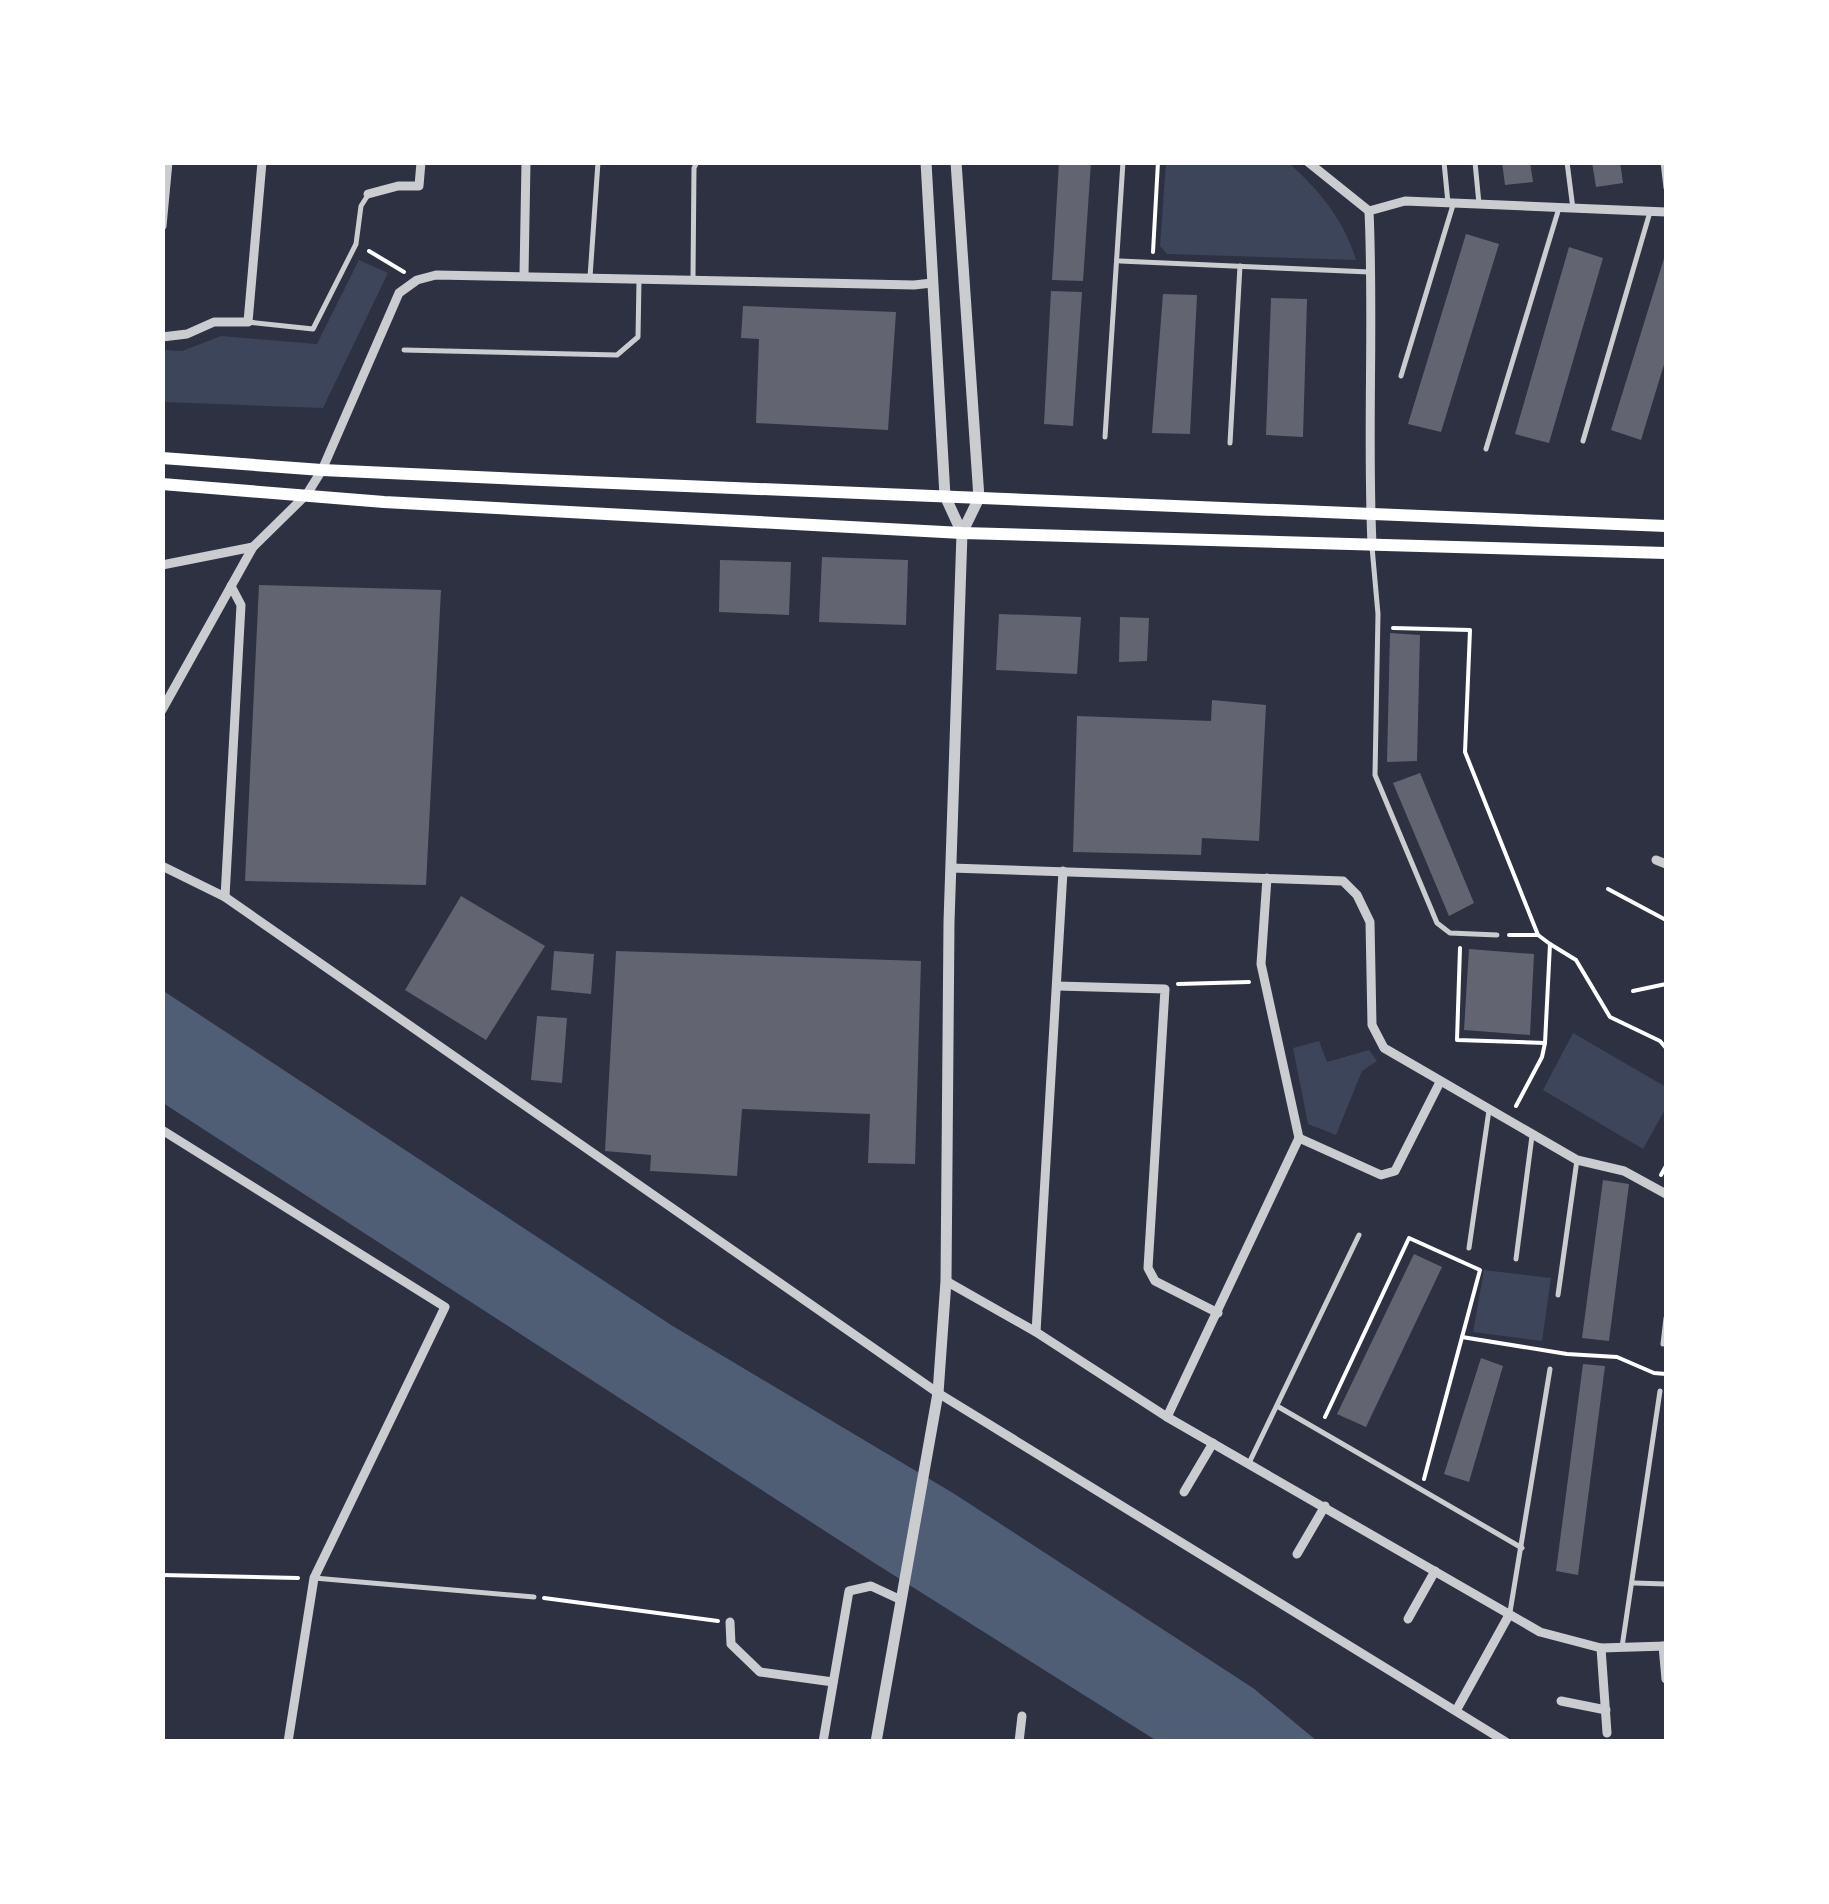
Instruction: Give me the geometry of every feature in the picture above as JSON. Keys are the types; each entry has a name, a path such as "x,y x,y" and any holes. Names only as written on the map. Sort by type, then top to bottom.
{"main road":[{"path":"162,458 322,470 1666,526"},
{"path":"162,484 402,503 962,533 1666,552"}],"street":[{"path":"162,226 168,162"},
{"path":"162,337 187,334 214,322 248,322 262,162"},
{"path":"368,194 398,186 420,186 421,162"},
{"path":"524,275 526,162"},
{"path":"926,162 945,496 962,533"},
{"path":"876,1742 938,1393 946,1281 951,868 962,533 979,498 956,162"},
{"path":"1308,162 1368,212 1372,272 1372,544"},
{"path":"1368,212 1405,201 1666,212"},
{"path":"162,710 252,548 307,494 322,470 399,293 417,280 436,275 524,275 640,281 693,278 932,283"},
{"path":"162,565 252,548"},
{"path":"225,897 241,606 232,586"},
{"path":"162,866 225,897 938,1393 1506,1742"},
{"path":"951,868 1343,882 1357,895 1370,922 1372,1024 1384,1048 1577,1160 1624,1171 1666,1194"},
{"path":"1036,1332 1063,871"},
{"path":"1167,1417 1299,1138 1262,964 1267,878"},
{"path":"1057,986 1164,989 1148,1268 1155,1282 1218,1313"},
{"path":"1299,1138 1380,1175 1395,1172 1440,1082"},
{"path":"162,1130 446,1307 314,1578 288,1742"},
{"path":"946,1281 1036,1332 1167,1417 1540,1632 1601,1648 1665,1646 1666,1679"},
{"path":"1184,1492 1213,1443"},
{"path":"1297,1554 1325,1506"},
{"path":"1408,1619 1435,1571"},
{"path":"823,1742 849,1592 872,1586 901,1593"},
{"path":"1457,1709 1509,1615"},
{"path":"730,1622 731,1644 760,1672 833,1682"},
{"path":"1601,1648 1607,1733"},
{"path":"1560,1702 1606,1710"},
{"path":"1019,1742 1022,1716"}],"lane":[{"path":"590,277 598,162"},
{"path":"693,278 697,162"},
{"path":"1105,438 1123,162"},
{"path":"1402,376 1451,202 1444,162"},
{"path":"1474,162 1479,204"},
{"path":"1567,162 1574,209"},
{"path":"1663,162 1666,188"},
{"path":"248,322 314,329 356,244 362,206 368,194"},
{"path":"1486,450 1560,208"},
{"path":"1583,441 1650,212"},
{"path":"1119,260 1372,272"},
{"path":"1230,442 1240,266"},
{"path":"404,350 616,355 638,337 640,281"},
{"path":"1372,544 1378,627 1374,775 1436,923 1450,933 1497,935"},
{"path":"1469,1248 1488,1110"},
{"path":"1516,1259 1532,1136"},
{"path":"1558,1295 1577,1160"},
{"path":"1249,1463 1359,1235"},
{"path":"1663,1344 1666,1318"},
{"path":"1509,1615 1550,1369"},
{"path":"1622,1647 1660,1390"},
{"path":"1277,1406 1522,1548"},
{"path":"314,1578 534,1597"},
{"path":"1634,1583 1666,1584"}],"path":[{"path":"1153,262 1158,162"},
{"path":"356,244 417,280"},
{"path":"1378,627 1470,630 1464,752 1538,935 1576,960 1610,1017 1663,1041 1666,1048"},
{"path":"1608,889 1666,920"},
{"path":"1460,933 1457,1040 1546,1043"},
{"path":"1497,935 1538,935"},
{"path":"1508,1121 1546,1043 1550,944"},
{"path":"1164,989 1178,984 1266,982"},
{"path":"1633,991 1666,984"},
{"path":"1319,1430 1410,1238 1480,1270 1421,1489"},
{"path":"1462,1337 1618,1358 1666,1374"},
{"path":"162,1576 314,1578"},
{"path":"534,1597 730,1622"}],"shaded area":[{"path":"1166,163 1289,163 1329,207 1356,260 1167,254 1160,246"},
{"path":"359,260 388,273 323,408 163,402 163,350 182,351 221,336 317,344"},
{"path":"162,990 671,1325 953,1493 1110,1595 1253,1688 1317,1741 1157,1741 163,1103"},
{"path":"1573,1033 1666,1087 1666,1108 1643,1149 1543,1090"},
{"path":"1319,1041 1327,1062 1369,1050 1377,1061 1362,1071 1336,1135 1308,1124 1293,1048"},
{"path":"1484,1270 1551,1278 1542,1341 1473,1332"}],"building":[{"path":"1059,162 1091,162 1083,281 1052,280"},
{"path":"1502,162 1530,162 1533,182 1505,185"},
{"path":"1592,162 1620,162 1623,183 1596,187"},
{"path":"1466,234 1499,244 1441,432 1408,424"},
{"path":"1569,247 1603,258 1549,443 1515,434"},
{"path":"1666,252 1666,358 1641,440 1611,430"},
{"path":"1051,291 1082,292 1073,426 1044,424"},
{"path":"1163,294 1197,295 1190,434 1152,433"},
{"path":"1271,298 1307,299 1303,437 1266,435"},
{"path":"743,306 896,312 888,430 756,423 759,339 741,338"},
{"path":"822,557 908,560 906,625 819,622"},
{"path":"720,560 791,562 789,615 719,612"},
{"path":"259,585 441,590 426,885 245,881"},
{"path":"999,614 1081,617 1077,674 996,670"},
{"path":"1120,617 1149,618 1147,661 1119,662"},
{"path":"1390,633 1420,635 1417,761 1387,762"},
{"path":"1212,700 1266,705 1259,841 1202,838 1201,855 1073,852 1077,716 1211,721"},
{"path":"1420,773 1474,903 1449,916 1393,783"},
{"path":"461,896 545,946 486,1040 405,990"},
{"path":"1469,949 1534,954 1530,1035 1464,1030"},
{"path":"554,951 594,954 591,994 551,990"},
{"path":"616,951 921,961 915,1164 868,1163 870,1114 742,1109 737,1176 650,1171 651,1155 605,1151"},
{"path":"537,1016 567,1018 562,1083 531,1080"},
{"path":"1603,1180 1629,1184 1609,1341 1582,1338"},
{"path":"1414,1254 1442,1267 1366,1427 1337,1414"},
{"path":"1481,1358 1503,1366 1469,1482 1444,1474"},
{"path":"1583,1364 1605,1366 1578,1575 1556,1571"}]}
